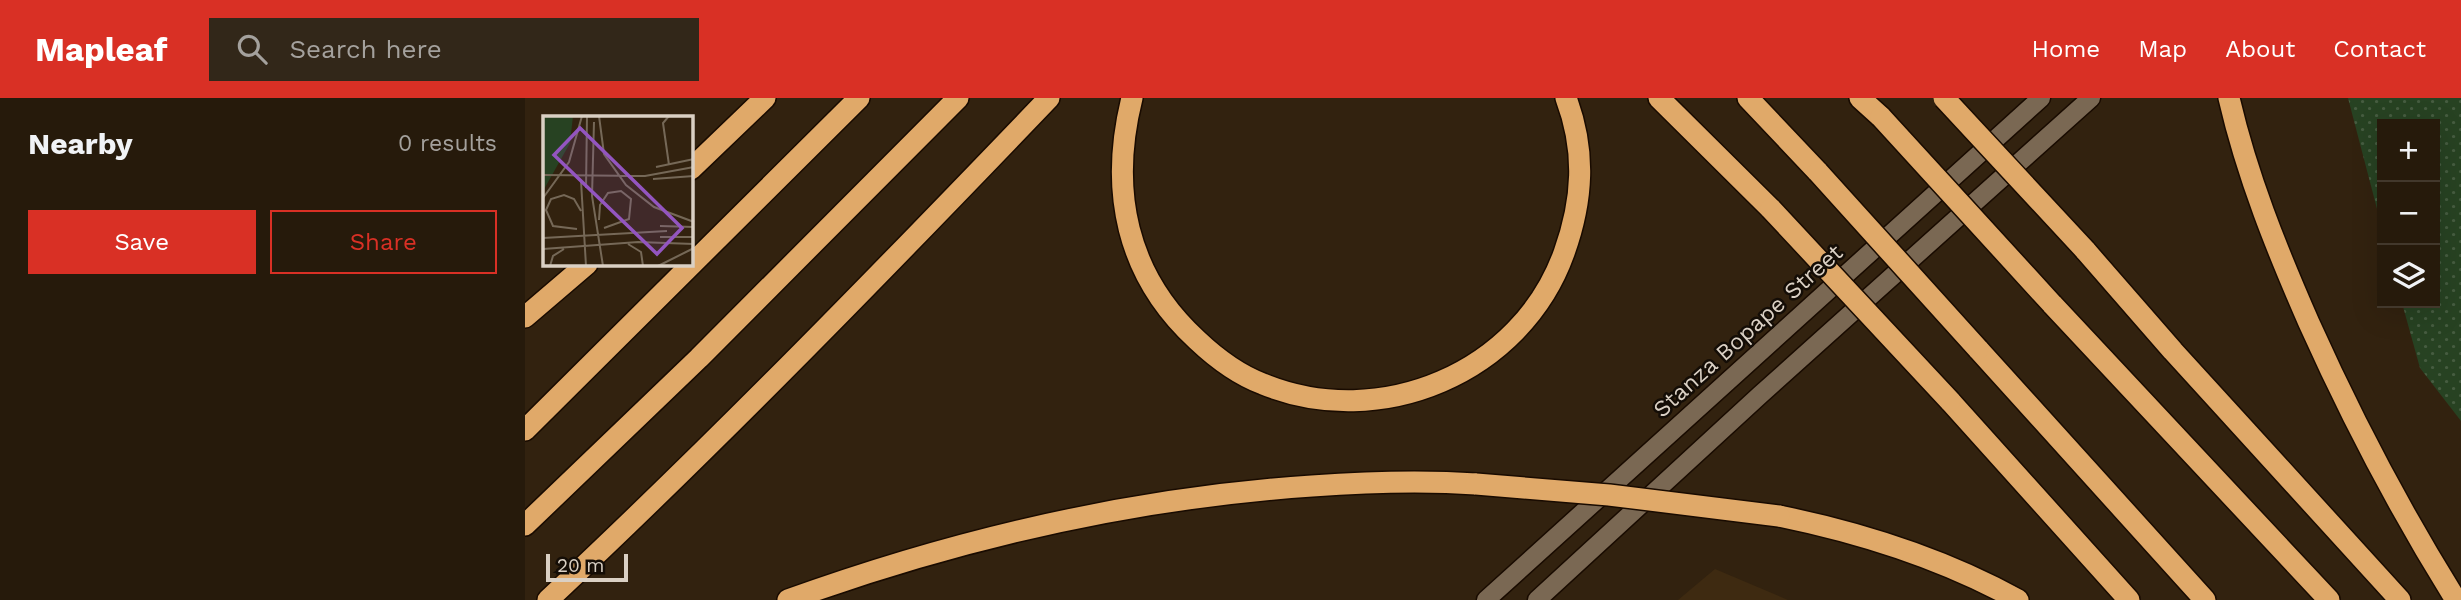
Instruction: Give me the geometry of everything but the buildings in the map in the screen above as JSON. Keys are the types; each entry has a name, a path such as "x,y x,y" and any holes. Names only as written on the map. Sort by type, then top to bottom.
{"highway":[{"path":"693,167 765,98"},
{"path":"693,263 859,98"},
{"path":"525,525 699,358 958,98"},
{"path":"548,600 700,456 821,335 1049,98"},
{"path":"1132,98 1122,151 1121,182 1126,217 1134,247 1163,304 1181,326 1208,351 1251,379 1288,393 1347,400 1415,391 1438,384 1467,370 1493,352 1528,319 1547,293 1560,265 1578,203 1580,153 1577,131 1566,98"},
{"path":"1659,98 1771,209 1950,401 2129,600"},
{"path":"1748,98 2206,600"},
{"path":"1860,98 1881,117 2329,600"},
{"path":"1944,98 2085,250 2173,351 2400,600"},
{"path":"2229,98 2250,176 2284,266 2339,391 2376,466 2456,600"},
{"path":"525,317 585,266"},
{"path":"525,430 690,266"},
{"path":"788,600 993,536 1109,511 1267,489 1424,480 1609,495 1779,516 1855,533 1897,547 1940,563 2018,600"}],"main road":[{"name":"Stanza Bopape Street","path":"1486,600 2041,98"},
{"path":"1537,600 1729,423 2091,98"}],"shaded area":[{"path":"1715,569 1788,600 1678,600"}],"green space":[{"path":"2348,98 2461,98 2461,421 2420,368 2403,308 2440,308 2440,119 2377,119 2377,209"}]}
